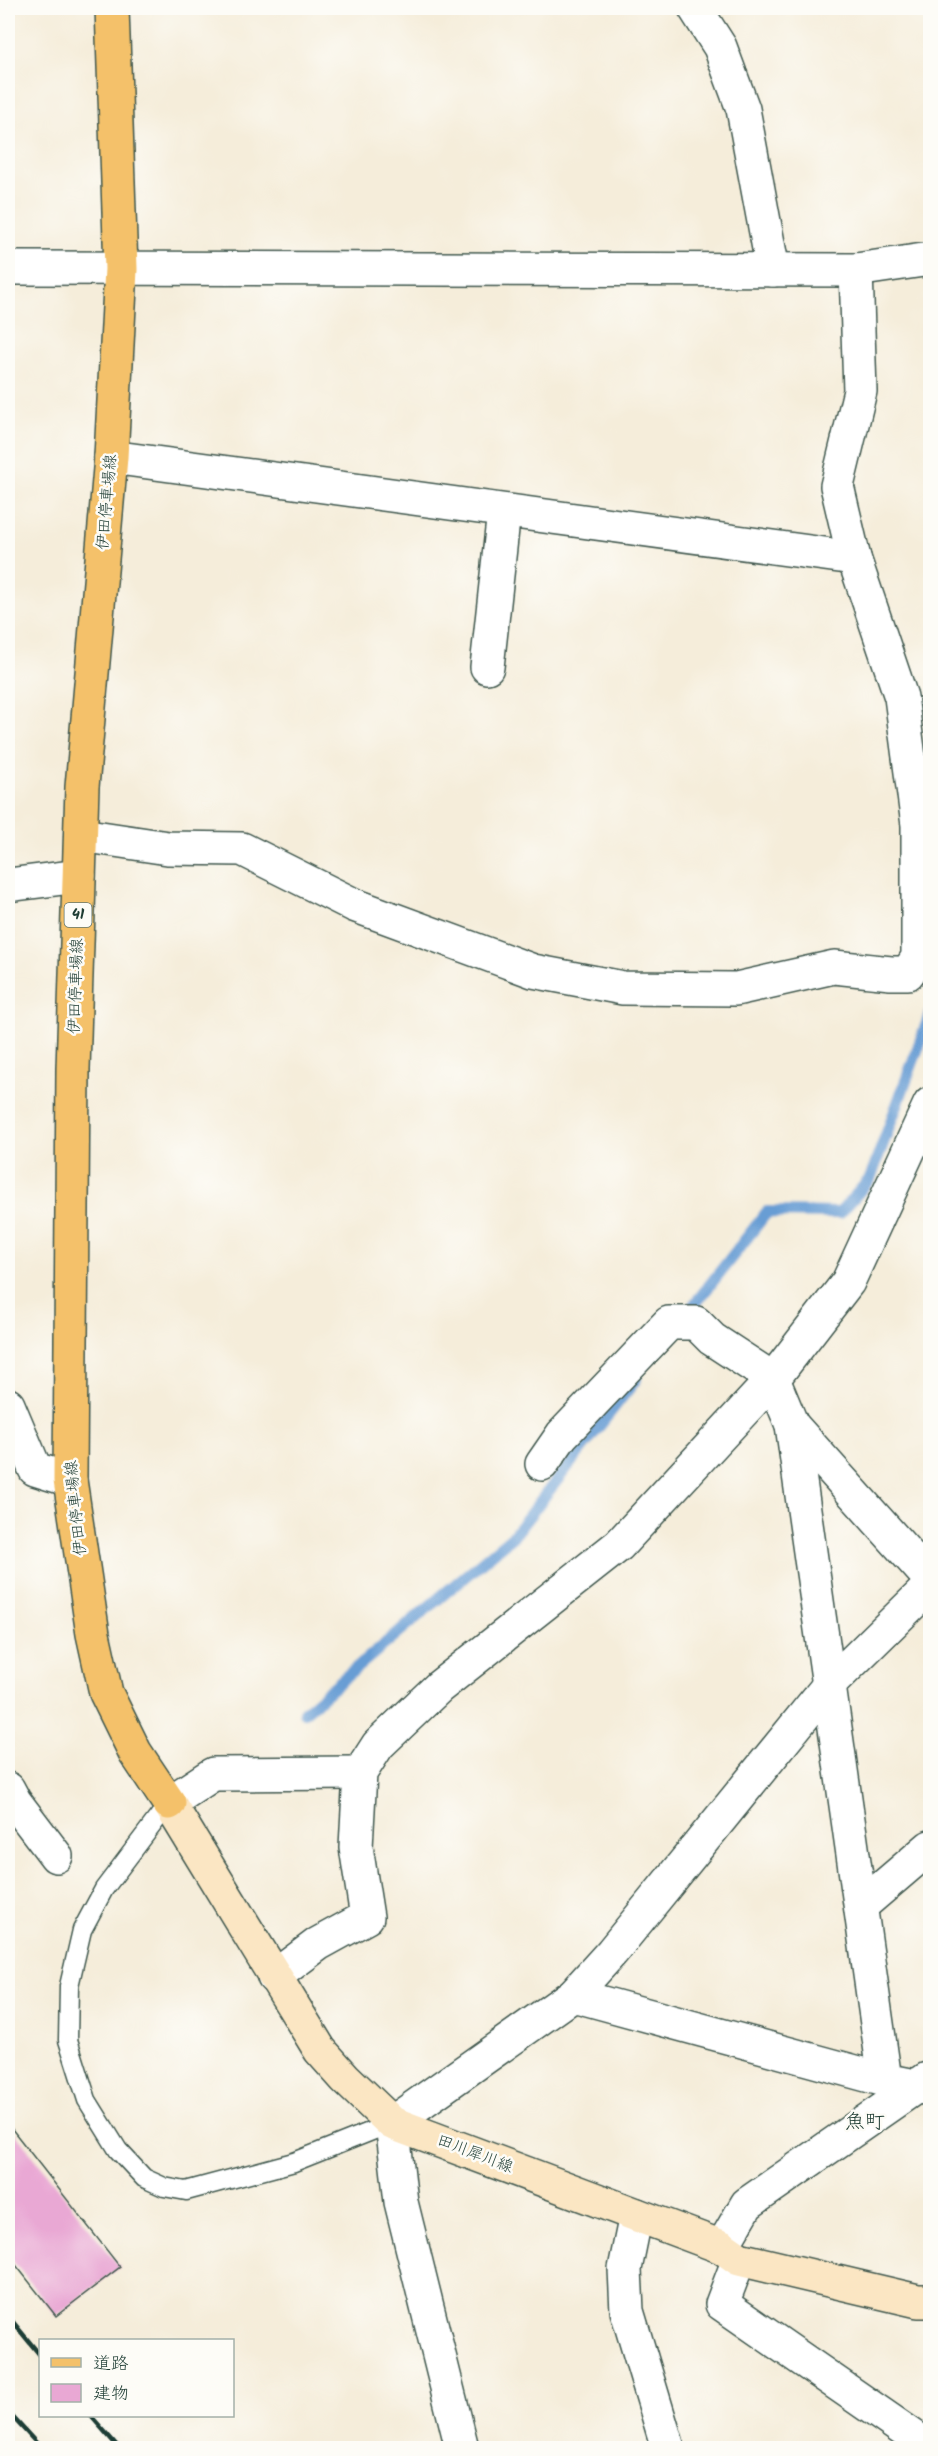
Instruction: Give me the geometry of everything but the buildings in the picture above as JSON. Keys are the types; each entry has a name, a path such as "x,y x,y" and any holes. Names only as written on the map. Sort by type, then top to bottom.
{"main road":[{"name":"伊田停車場線","path":"112,8 121,269 111,457 82,787 73,1069 69,1480 93,1634 106,1693 135,1752 169,1803"},
{"name":"田川犀川線","path":"169,1803 320,2050 345,2078 392,2123 730,2253 918,2301 930,2301"}],"street":[{"path":"695,8 720,47 742,109 773,270"},
{"path":"8,268 856,270 930,259"},
{"path":"81,834 168,848 242,849 354,905 533,971 623,988 736,989 834,967 908,973 924,961 918,825 901,697 854,558 837,486 860,391 856,270"},
{"path":"111,457 854,558"},
{"path":"487,667 504,511"},
{"path":"8,885 79,876"},
{"path":"274,1977 318,1944 367,1917 356,1847 360,1773 378,1745 439,1688 619,1545 773,1379 848,1282 930,1104"},
{"path":"542,1464 561,1435 669,1323 696,1323 712,1339 773,1379 792,1425 861,1906 916,2083"},
{"path":"8,1405 35,1469 69,1480"},
{"path":"792,1425 930,1579"},
{"path":"462,2448 401,2202 392,2123 573,1995 612,1952 829,1685 930,1586"},
{"path":"169,1803 213,1774 360,1773"},
{"path":"8,1789 56,1856"},
{"path":"861,1906 930,1847"},
{"path":"573,1995 916,2083"},
{"path":"916,2083 747,2204 730,2253 722,2304 930,2448"},
{"path":"636,2215 625,2269 627,2311 668,2448"}],"lane":[{"path":"169,1803 104,1889 82,1930 69,1986 68,2040 87,2100 118,2150 144,2178 164,2187 186,2191 294,2162 392,2123"}],"waterway":[{"path":"684,1318 767,1212 840,1213 870,1179 930,1015"},
{"path":"304,1712 514,1535 636,1379"}],"railway":[{"path":"8,2316 39,2354"},
{"path":"8,2412 41,2448"},
{"path":"92,2417 119,2448"}],"district":[{"name":"魚町","path":"865,2123"}]}
